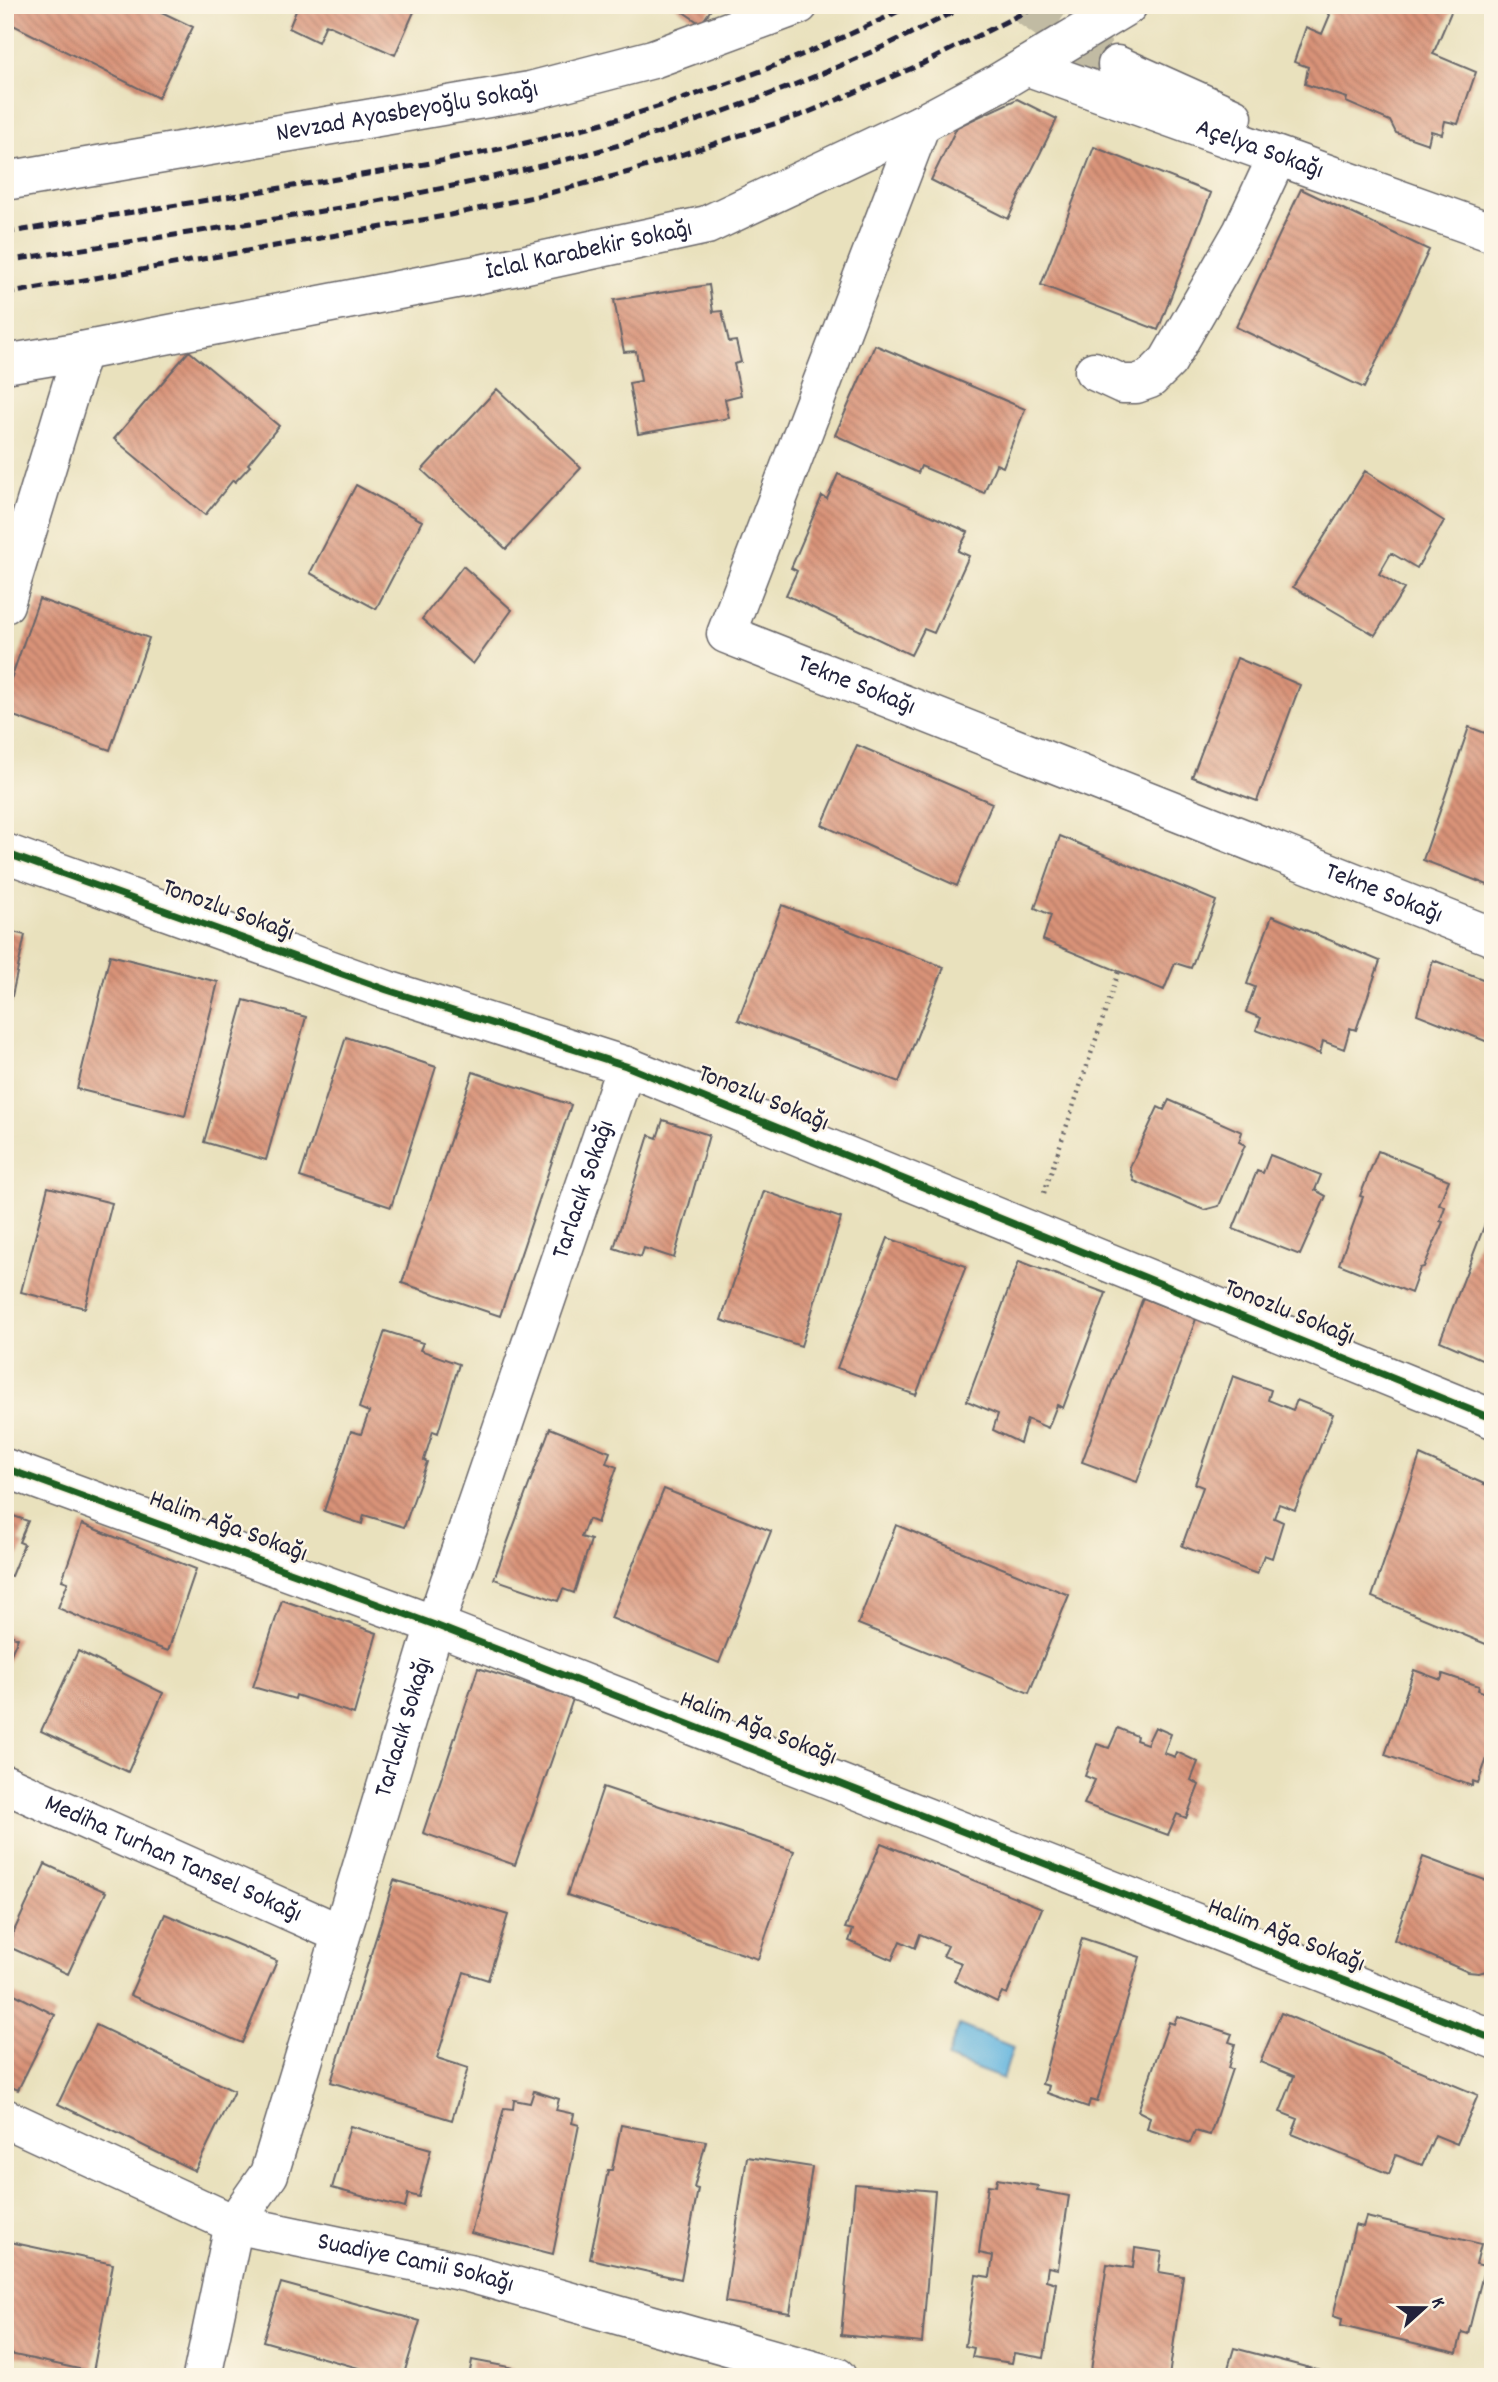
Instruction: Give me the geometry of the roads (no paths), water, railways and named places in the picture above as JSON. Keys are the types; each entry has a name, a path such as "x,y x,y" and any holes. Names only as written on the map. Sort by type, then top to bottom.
{"street":[{"name":"Nevzad Ayasbeyoğlu Sokağı","path":"5,181 530,91 653,59 799,5"},
{"name":"İclal Karabekir Sokağı","path":"5,364 471,276 707,225 920,124 1026,66 1128,5"},
{"path":"1117,65 1491,232"},
{"name":"Açelya Sokağı","path":"1026,66 1491,232"},
{"name":"Tekne Sokağı","path":"920,124 726,634 1493,937"},
{"path":"1094,371 1122,384 1136,384 1150,379 1168,361 1242,232 1271,170 1280,158"},
{"path":"5,604 82,351"},
{"name":"Tonozlu Sokağı","path":"5,853 387,990 626,1066 1493,1419"},
{"name":"Tarlacık Sokağı","path":"234,2224 269,2174 435,1625 626,1066"},
{"name":"Halim Ağa Sokağı","path":"5,1468 435,1625 1493,2039"},
{"name":"Mediha Turhan Tansel Sokağı","path":"5,1784 341,1934"},
{"name":"Suadiye Camii Sokağı","path":"5,2118 234,2224 469,2273 838,2377"},
{"path":"202,2377 234,2224"}],"water":[{"path":"959,2025 1013,2047 1003,2079 947,2058"}],"tunnel":[{"path":"1025,5 1096,55 1117,65"}],"railway":[{"path":"5,233 385,171 477,154 586,128 729,83 821,47 911,5"},
{"path":"5,261 378,201 525,170 598,151 693,122 787,88 878,49 967,5"},
{"path":"5,294 450,215 629,172 804,114 922,64 1039,5"}]}
